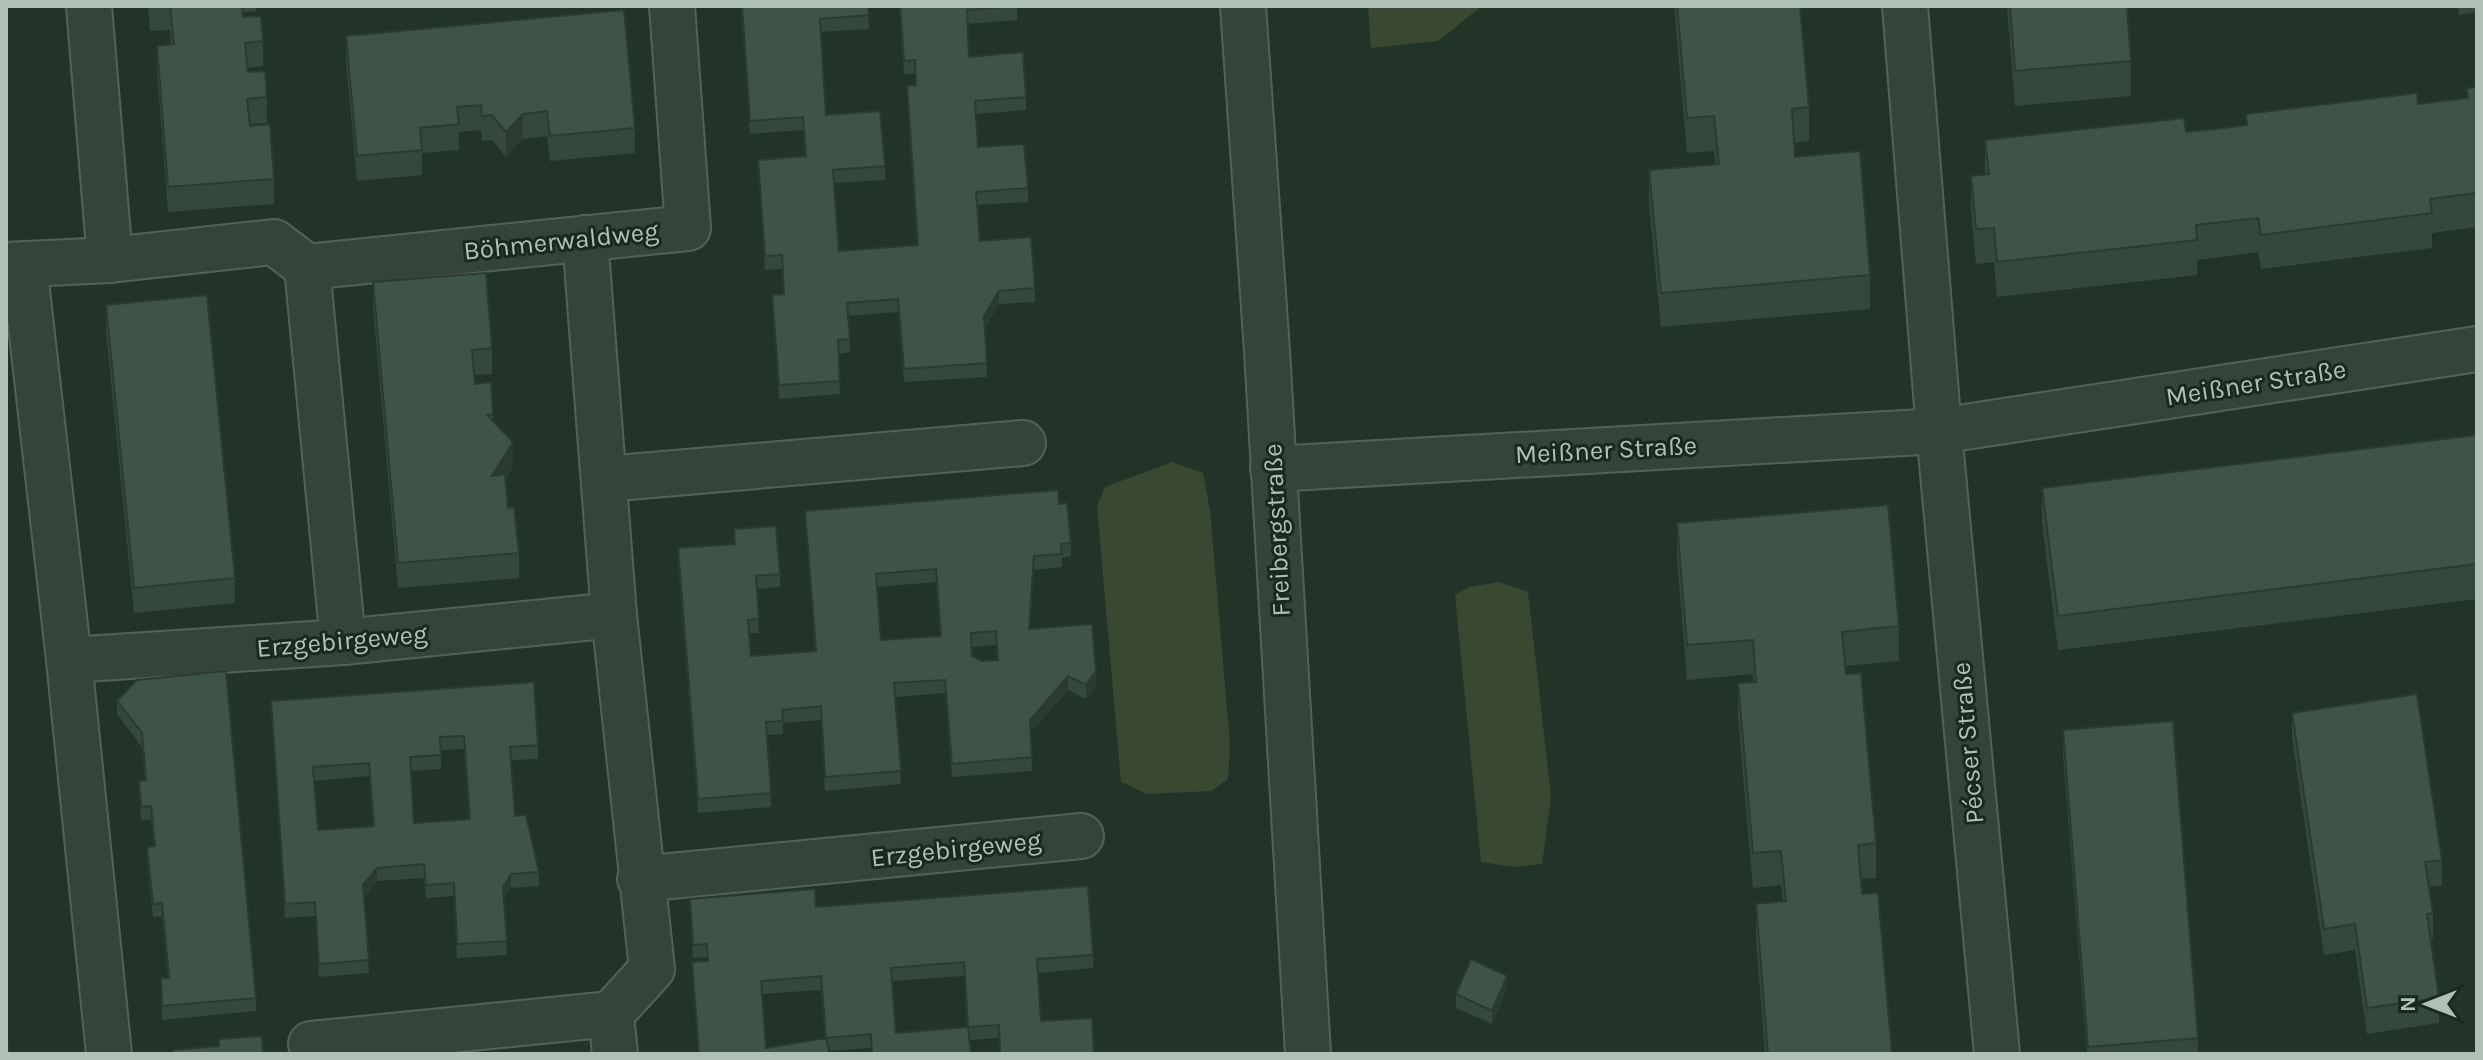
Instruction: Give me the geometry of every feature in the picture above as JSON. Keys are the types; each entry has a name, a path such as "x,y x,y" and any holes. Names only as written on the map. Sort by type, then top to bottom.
{"street":[{"path":"89,6 110,260"},
{"name":"Böhmerwaldweg","path":"307,267 688,228 672,6"},
{"name":"Freibergstraße","path":"1243,6 1267,351 1308,1054"},
{"path":"1905,6 1939,431"},
{"path":"311,1044 613,1034 652,969 614,615 585,238"},
{"path":"109,1054 69,660 15,264 110,260 274,242 307,267 343,642"},
{"name":"Meißner Straße","path":"1273,469 1939,431 2477,349"},
{"name":"Pécser Straße","path":"1939,431 1997,1054"},
{"path":"605,479 1023,443"},
{"name":"Erzgebirgeweg","path":"69,660 343,642 614,615"},
{"name":"Erzgebirgeweg","path":"640,879 1081,836"}],"green space":[{"path":"1368,6 1482,6 1438,41 1371,48"},
{"path":"1172,462 1203,473 1210,510 1230,744 1228,779 1211,791 1147,794 1121,782 1097,506 1105,487"},
{"path":"1499,582 1528,592 1551,797 1542,864 1514,867 1481,862 1455,595 1469,587"}],"building":[{"path":"170,6 242,6 243,17 261,16 263,41 245,43 248,72 265,71 267,97 247,99 250,126 270,124 274,179 168,187 157,46 174,44"},
{"path":"742,6 868,6 869,15 820,19 826,115 880,111 885,166 833,170 839,251 918,245 907,86 916,85 915,60 904,61 900,6 1017,6 967,10 969,57 1023,52 1026,97 975,101 978,147 1024,144 1028,188 976,192 980,241 1031,237 1035,288 999,291 984,316 987,363 904,369 898,299 847,303 850,339 838,340 840,381 779,385 772,295 784,294 782,255 765,256 758,160 806,156 803,117 750,121"},
{"path":"1677,6 1800,6 1809,107 1792,109 1795,157 1860,151 1870,275 1661,293 1649,170 1719,164 1714,116 1687,118"},
{"path":"2010,6 2127,6 2131,61 2015,71"},
{"path":"624,10 635,128 550,136 547,111 523,114 506,132 492,115 482,116 481,105 457,107 459,124 420,128 422,150 357,156 346,36"},
{"path":"2477,87 2477,193 2430,199 2432,213 2261,235 2258,218 2196,225 2197,240 1997,262 1994,228 1976,229 1971,176 1989,174 1985,140 2184,118 2186,132 2216,129 2247,125 2246,114 2417,93 2418,104 2468,98 2467,88"},
{"path":"486,273 492,348 472,350 475,384 491,382 493,414 487,415 513,442 492,476 505,474 508,508 514,507 519,553 398,563 373,282"},
{"path":"207,295 235,578 134,588 106,305"},
{"path":"2477,435 2477,564 2058,616 2042,488"},
{"path":"1058,490 1059,504 1067,503 1071,543 1061,544 1062,554 1034,556 1029,629 1092,624 1096,671 1086,685 1068,676 1030,720 1032,757 952,764 945,680 894,683 901,771 825,777 821,706 782,710 783,721 766,722 771,793 698,799 678,548 735,544 734,529 776,526 780,574 756,576 759,619 748,620 751,656 816,651 805,511","holes":["936,569 941,636 881,640 876,574","996,631 998,660 982,661 972,656 971,633"]},
{"path":"1888,505 1899,626 1842,632 1846,674 1861,673 1876,843 1858,845 1862,894 1878,893 1892,1054 1768,1054 1756,904 1786,901 1781,851 1753,853 1738,683 1756,682 1753,640 1687,645 1677,523"},
{"path":"226,671 256,998 162,1006 161,978 169,978 162,903 153,904 147,847 155,846 151,806 141,807 139,781 146,780 142,733 117,701 137,680"},
{"path":"534,682 538,745 510,747 515,816 526,815 539,872 511,874 503,887 507,941 457,944 454,883 426,885 424,864 377,868 363,885 369,960 319,964 315,902 285,904 271,701","holes":["464,736 470,819 414,823 410,757 441,755 440,737","369,763 374,826 318,830 313,767"]},
{"path":"2417,694 2442,860 2425,862 2433,913 2427,914 2439,998 2367,1008 2355,924 2324,929 2292,713"},
{"path":"2173,721 2198,1038 2088,1047 2063,730"},
{"path":"1088,886 1093,955 1037,959 1041,1021 1092,1018 1094,1054 1000,1054 999,1025 968,1027 971,1054 872,1054 871,1034 826,1038 830,1054 699,1054 692,962 708,961 707,944 693,945 690,899 815,889 816,907","holes":["964,962 968,1027 896,1033 891,968","821,976 826,1038 766,1048 761,981"]},
{"path":"1471,959 1507,976 1492,1011 1456,994"},
{"path":"262,1036 263,1054 173,1054 173,1050 219,1046 219,1039"}]}
